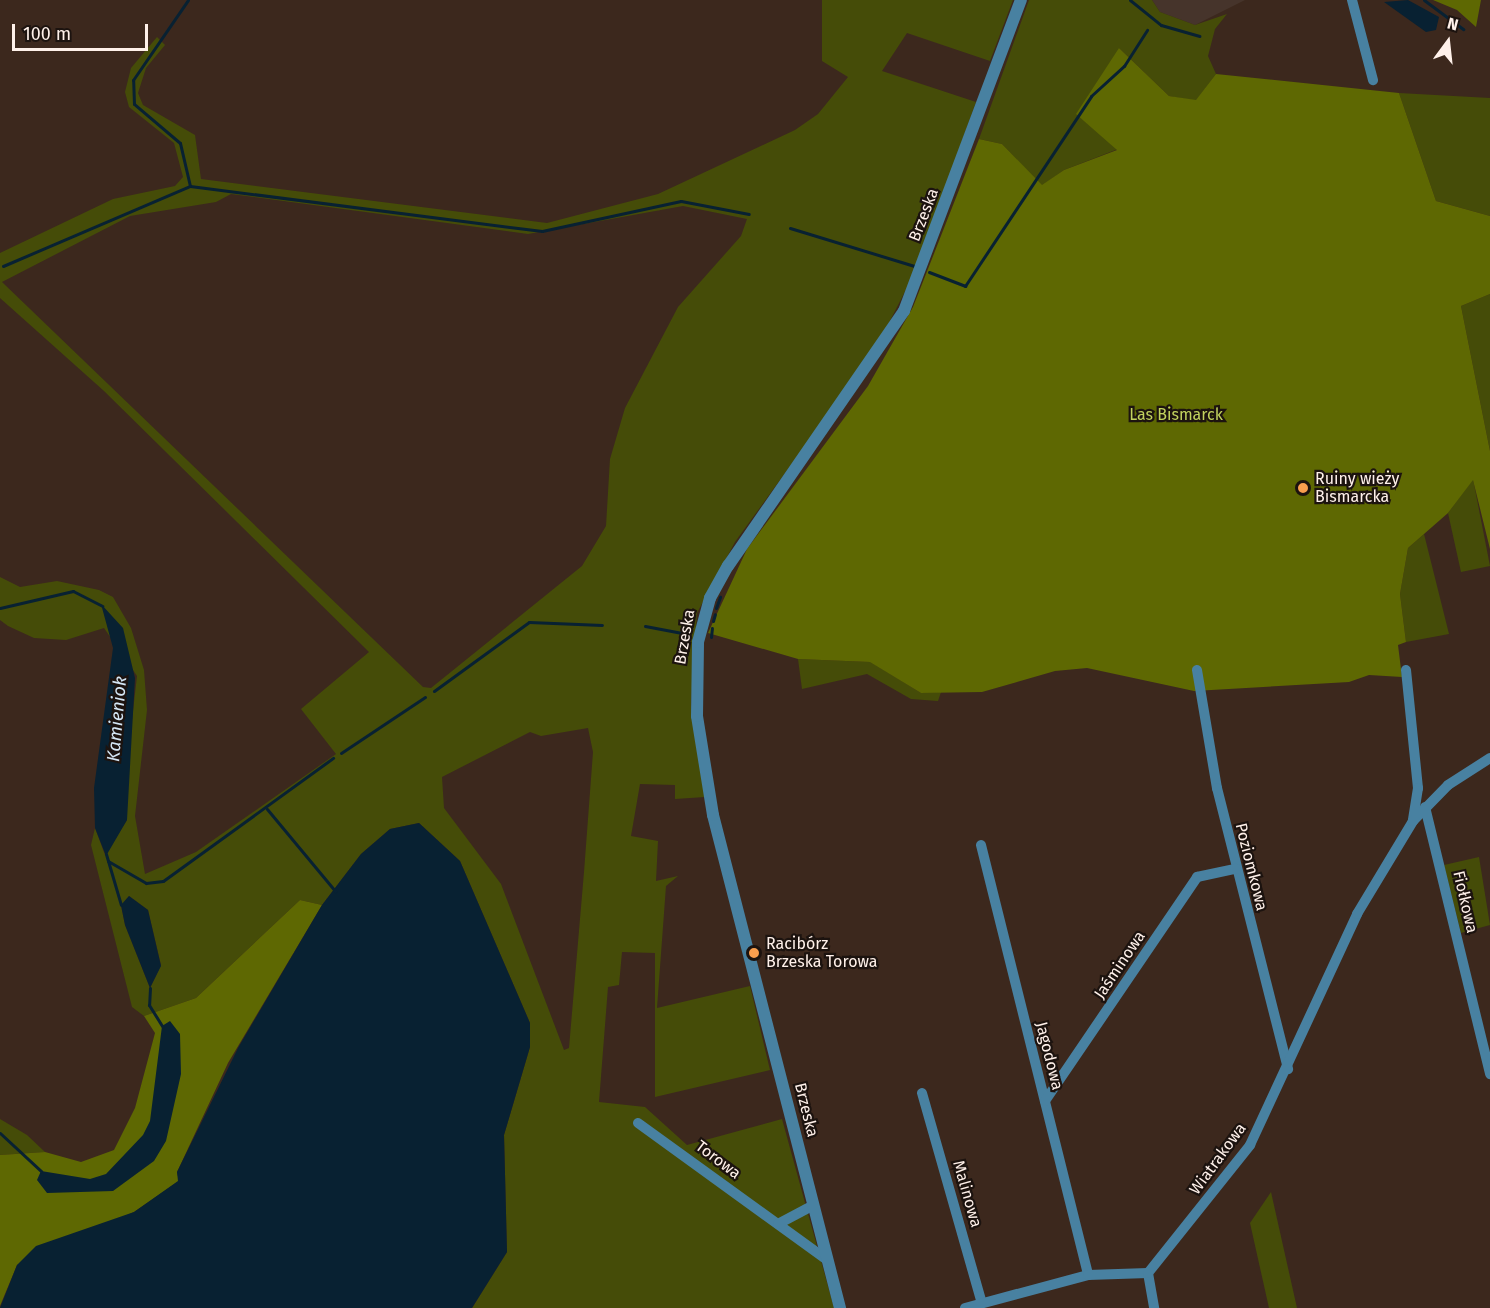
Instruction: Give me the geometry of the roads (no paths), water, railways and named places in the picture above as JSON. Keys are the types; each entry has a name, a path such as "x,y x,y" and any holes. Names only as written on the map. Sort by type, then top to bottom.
{"street":[{"name":"Brzeska","path":"840,1308 713,815 697,716 698,642 710,598 728,566 904,311 1021,0"},
{"path":"1352,0 1373,80"},
{"name":"Poziomkowa","path":"1197,670 1236,869 1288,1069"},
{"name":"Wiatrakowa","path":"1406,670 1418,788 1413,821"},
{"name":"Wiatrakowa","path":"1148,1273 1250,1145 1288,1069 1357,914 1413,821 1434,796 1490,758"},
{"path":"1418,788 1434,796"},
{"name":"Fiołkowa","path":"1425,807 1489,1061 1490,1074"},
{"name":"Jagodowa","path":"981,845 1088,1275"},
{"name":"Jaśminowa","path":"1045,1101 1197,877 1236,869"},
{"name":"Malinowa","path":"922,1093 990,1304"},
{"name":"Torowa","path":"638,1123 827,1260"},
{"path":"778,1224 813,1205"},
{"path":"965,1308 990,1304 1088,1275 1148,1273 1154,1308"}],"water":[{"path":"1408,0 1439,17 1436,30 1426,32 1384,2"},
{"path":"101,604 123,628 135,678 127,820 106,856 95,828 94,788 113,648"},
{"path":"419,823 460,861 530,1023 530,1047 504,1135 507,1252 472,1308 0,1308 17,1265 36,1246 134,1212 178,1181 177,1172 238,1048 322,905 361,854 390,829"},
{"path":"129,896 148,910 161,966 150,988 125,925 121,905"},
{"path":"170,1021 180,1034 181,1074 166,1141 154,1161 113,1191 47,1193 37,1180 41,1171 90,1179 106,1174 143,1135 150,1121 162,1026"}],"waterway":[{"path":"3,266 190,186 180,143 134,104 133,80 188,0"},
{"path":"1130,0 1161,25 1199,36"},
{"path":"1424,0 1463,29"},
{"path":"929,272 965,286 1091,96 1124,66 1147,30"},
{"path":"190,186 542,231 681,201 749,214"},
{"path":"790,228 914,266"},
{"name":"Kamieniok","path":"0,608 73,591 102,606"},
{"path":"716,608 720,597"},
{"path":"713,621 715,614"},
{"path":"434,691 529,622 602,625"},
{"path":"645,626 687,634"},
{"path":"711,637 712,628"},
{"path":"341,753 425,697"},
{"path":"108,861 146,883 163,881 333,758"},
{"path":"267,809 335,891"},
{"name":"Kamieniok","path":"106,854 121,905"},
{"name":"Kamieniok","path":"150,988 149,1005 162,1026"},
{"name":"Kamieniok","path":"0,1133 41,1171"}],"place":[{"name":"Ruiny wieży Bismarcka","path":"1303,488"},
{"name":"Racibórz Brzeska Torowa","path":"754,953"}],"park label":[{"name":"Las Bismarck","path":"1176,415"}]}
